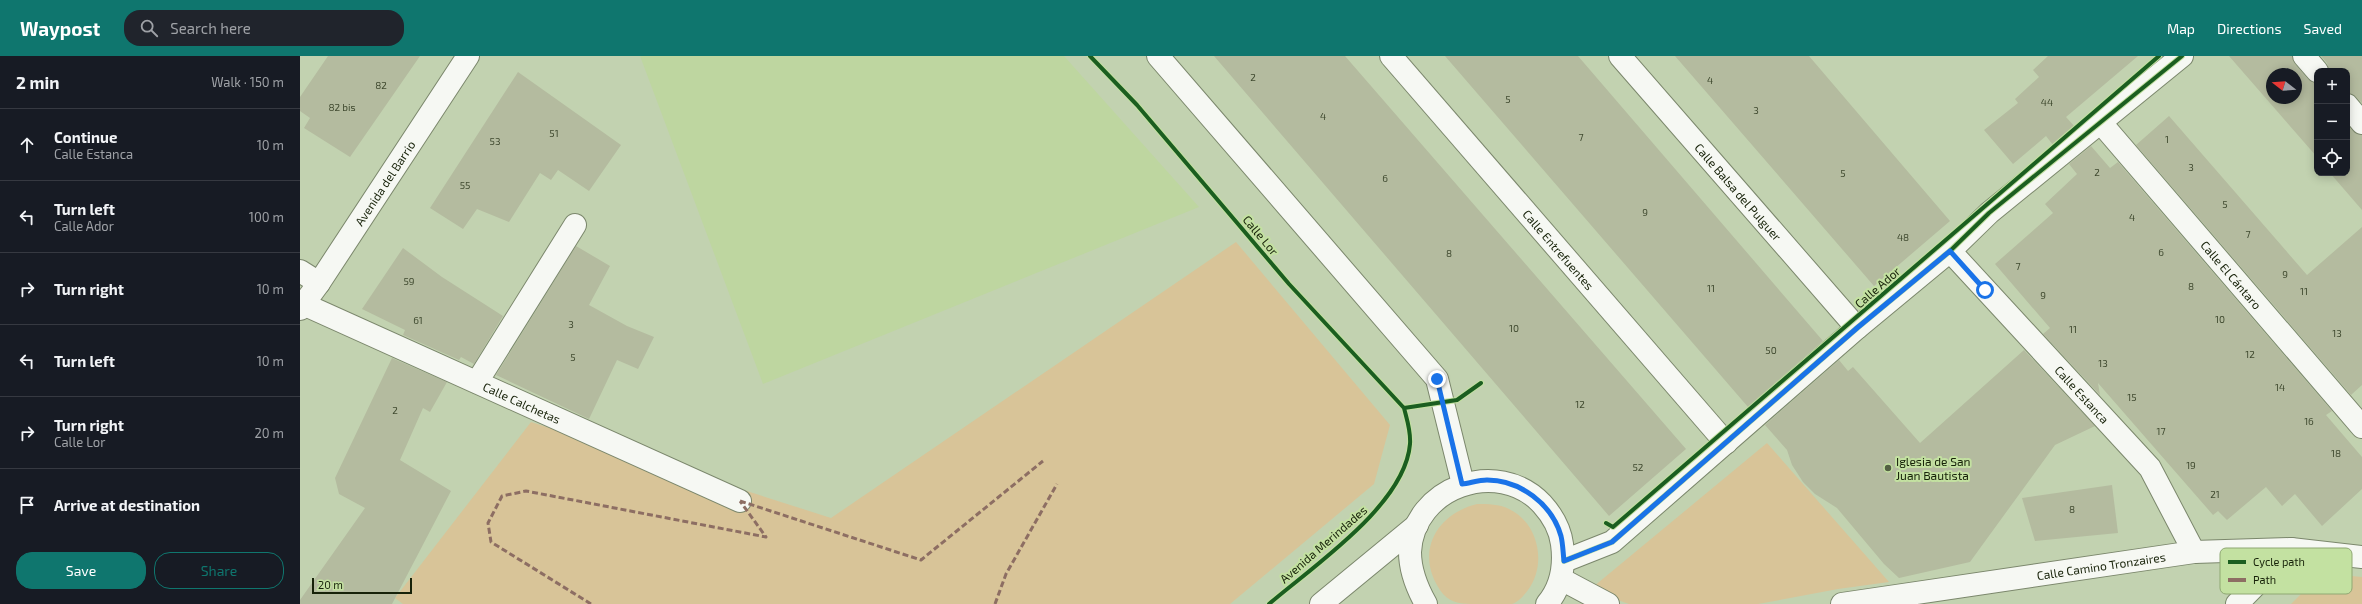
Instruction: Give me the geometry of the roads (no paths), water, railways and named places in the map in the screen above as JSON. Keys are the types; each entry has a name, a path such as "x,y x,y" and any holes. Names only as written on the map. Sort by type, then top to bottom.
{"street":[{"name":"Avenida del Barrio","path":"302,306 319,283 468,56"},
{"path":"1158,56 1437,379 1462,484"},
{"name":"Calle Entrefuentes","path":"1390,56 1726,443"},
{"name":"Calle Balsa del Pulguer","path":"1620,56 1857,328"},
{"name":"Calle Ador","path":"1562,570 1612,542 1857,328 1950,251 1989,214 2182,56"},
{"path":"2304,56 2314,68"},
{"path":"2350,108 2362,122"},
{"name":"Calle El Cántaro","path":"2101,123 2362,427"},
{"path":"478,382 575,225"},
{"name":"Calle Estanca","path":"1950,251 2150,468 2194,552"},
{"path":"300,271 319,283"},
{"name":"Calle Calchetas","path":"302,306 478,382 740,500"},
{"path":"1321,604 1417,525 1436,500 1462,484 1487,480 1512,484 1534,496 1551,514 1561,536 1562,570 1553,597 1547,604"},
{"path":"1417,525 1410,552 1414,579 1426,604"},
{"name":"Calle Camino Tronzaires","path":"1842,604 2194,552 2220,551"},
{"name":"Calle Camino Tronzaires","path":"2352,556 2362,557"},
{"path":"1562,570 1608,604"},
{"path":"2237,604 2247,594"}],"place":[{"name":"Iglesia de San Juan Bautista","path":"1888,468"}]}
